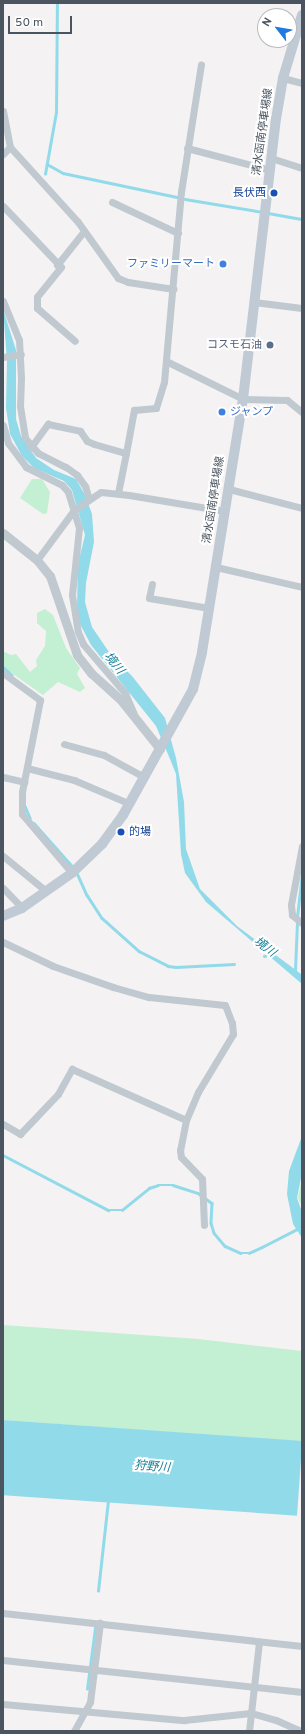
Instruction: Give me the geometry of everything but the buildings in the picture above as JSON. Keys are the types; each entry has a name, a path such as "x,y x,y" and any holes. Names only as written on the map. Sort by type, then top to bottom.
{"main road":[{"name":"清水函南停車場線","path":"4,917 22,908 72,873 102,844 174,728 187,704 196,678 243,399 270,170 283,78 302,15"}],"street":[{"path":"118,493 134,410 151,409 158,405 168,362 173,289 187,148 201,66"},
{"path":"283,78 302,83"},
{"path":"3,111 10,147 51,189 118,278 128,282 173,289"},
{"path":"3,154 10,147"},
{"path":"187,148 270,170"},
{"path":"272,158 302,168"},
{"path":"112,202 178,233"},
{"path":"3,206 57,265 61,267 37,297 37,308 75,341"},
{"path":"57,265 84,231"},
{"path":"3,301 16,329 20,354 21,419 25,438 32,447 76,476 85,486 89,498"},
{"path":"254,302 302,308"},
{"path":"3,357 20,354"},
{"path":"168,362 243,399 287,400 302,412"},
{"path":"32,447 48,424 80,431 87,441 126,453"},
{"path":"3,425 6,444 26,467 62,485 68,492 74,510 80,539 72,595 78,632 83,644 126,693 136,718"},
{"path":"229,489 302,508"},
{"path":"37,560 74,510 89,498 101,492 118,493 225,511"},
{"path":"3,533 37,560 50,576 77,655 91,673 136,718 161,748"},
{"path":"216,566 302,587"},
{"path":"152,584 149,598 209,608"},
{"path":"3,673 40,700 21,800 24,818 59,855 72,873"},
{"path":"64,744 104,755 144,777"},
{"path":"27,768 74,780 128,803"},
{"path":"3,777 24,782"},
{"path":"302,846 291,905 292,915 302,923"},
{"path":"3,856 46,891"},
{"path":"3,888 22,908"},
{"path":"3,942 53,966 113,987 149,997 225,1006 232,1023 233,1034 198,1092 186,1120 180,1150 181,1157 197,1172 204,1186 204,1225"},
{"path":"3,1124 20,1134 58,1094 72,1069 186,1120"},
{"path":"3,1613 302,1646"},
{"path":"74,1731 86,1712 90,1702 100,1623"},
{"path":"249,1731 259,1642"},
{"path":"3,1660 302,1692"},
{"path":"3,1704 192,1720 251,1713 276,1720 300,1731"}],"green space":[{"path":"32,479 42,479 50,492 47,513 43,514 20,498"},
{"path":"45,609 53,615 66,648 80,668 77,674 85,688 80,692 58,682 43,695 3,667 3,651 11,655 16,654 30,672 37,666 36,660 45,646 46,631 37,623 37,613"},
{"path":"302,1178 302,1207 298,1198"},
{"path":"3,1325 198,1339 302,1351 302,1442 3,1420"}],"water":[{"path":"3,309 16,350 16,419 21,436 36,458 54,470 76,479 85,495 92,514 94,542 86,583 85,602 92,627 111,655 132,676 165,718 176,758 184,802 186,849 200,889 237,926 301,974 302,984 206,902 185,873 181,854 176,774 170,759 156,726 91,645 80,624 77,608 78,564 85,535 72,490 64,481 34,468 22,456 10,434 6,408 7,360"},
{"path":"302,1136 302,1173 297,1198 302,1212 302,1238 293,1224 287,1194 289,1171"},
{"name":"狩野川","path":"3,1420 302,1441 297,1516 3,1495"}],"waterway":[{"path":"45,174 56,112 57,3"},
{"path":"47,164 63,173 177,197"},
{"path":"185,199 263,212"},
{"path":"268,213 302,219"},
{"path":"3,667 12,675"},
{"path":"25,806 30,818"},
{"path":"34,823 73,867"},
{"path":"77,873 87,895 102,918 139,951 168,966 176,967 234,964"},
{"path":"297,917 302,874"},
{"path":"295,970 297,922"},
{"name":"境川","path":"264,956 271,954"},
{"path":"3,1155 108,1210 122,1210 149,1188 158,1185 173,1185 198,1193 212,1203 211,1223 214,1233 225,1246 241,1253 249,1253 299,1228"},
{"path":"98,1591 108,1500"},
{"path":"87,1689 95,1628"}],"place":[{"name":"長伏西","path":"274,193"},
{"name":"ファミリーマート","path":"223,264"},
{"name":"コスモ石油","path":"270,345"},
{"name":"ジャンプ","path":"222,412"},
{"name":"的場","path":"121,832"}]}
